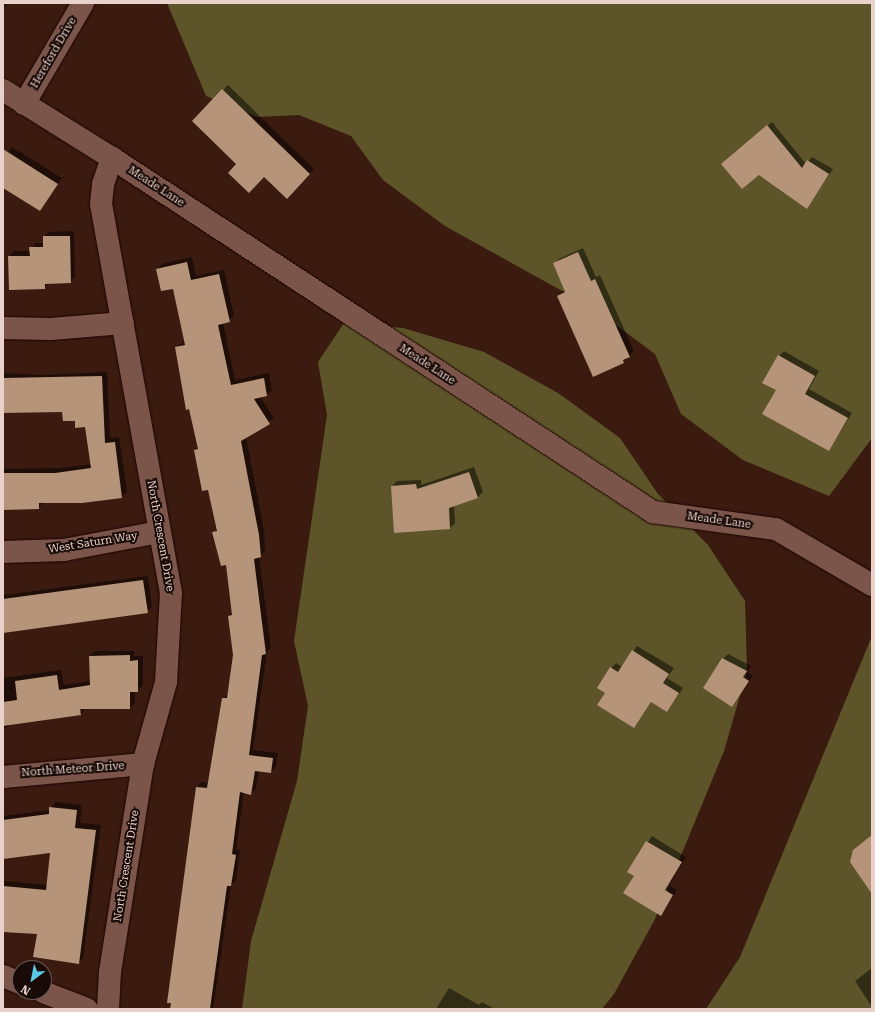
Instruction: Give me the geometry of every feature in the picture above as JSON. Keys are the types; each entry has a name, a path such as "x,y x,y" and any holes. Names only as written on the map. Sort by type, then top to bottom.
{"street":[{"name":"Hereford Drive","path":"24,104 83,3"},
{"name":"Meade Lane","path":"3,90 112,158 653,512 776,529 872,586"},
{"name":"North Crescent Drive","path":"108,1009 110,972 143,764 166,682 171,593 101,204 103,184 112,158"},
{"path":"3,328 51,329 123,323"},
{"name":"West Saturn Way","path":"3,552 64,550 159,532"},
{"name":"North Meteor Drive","path":"3,777 143,764"},
{"path":"52,995 87,1009"}],"shaded area":[{"path":"167,3 872,3 872,438 829,496 743,460 681,414 655,354 593,308 445,226 383,180 351,136 299,115 258,117 206,96"},
{"path":"344,323 403,328 484,352 558,393 620,438 658,494 708,545 745,601 747,671 724,751 654,921 614,994 602,1009 242,1009 251,941 297,781 308,706 294,641 327,415 318,362"},
{"path":"872,636 872,1009 706,1009 740,957"}],"building":[{"path":"222,89 310,174 287,199 264,177 249,193 228,173 236,164 192,121"},
{"path":"767,125 802,168 807,160 829,174 807,209 759,175 742,189 721,164"},
{"path":"3,149 58,184 40,211 3,188"},
{"path":"43,236 70,236 71,283 45,284 45,289 9,290 8,256 30,256 29,247 43,247"},
{"path":"578,252 591,281 595,279 630,357 623,360 624,363 593,377 557,296 565,292 553,263"},
{"path":"187,262 191,280 219,274 230,322 218,325 231,385 264,378 267,396 254,399 270,424 241,441 259,535 261,557 254,559 266,654 262,655 249,755 273,758 271,773 255,771 251,795 240,792 232,854 236,855 231,886 227,886 210,1009 170,1009 171,1003 167,1003 196,787 207,788 222,698 227,698 233,655 228,616 232,615 226,565 221,566 212,532 217,531 208,490 202,491 194,450 198,449 189,409 186,410 175,347 185,345 173,289 161,291 156,269"},
{"path":"778,355 815,376 805,394 848,418 829,451 762,414 776,390 762,383"},
{"path":"102,376 105,443 115,442 122,498 82,503 39,503 39,509 3,510 3,473 55,473 91,468 85,427 75,428 75,421 63,421 62,412 3,413 3,378"},
{"path":"469,472 478,498 449,508 450,529 394,533 391,486 416,484 417,489"},
{"path":"143,580 148,613 3,633 3,599"},
{"path":"632,650 669,674 663,683 679,693 667,712 651,702 634,728 597,705 605,693 597,688 610,667 618,672"},
{"path":"130,655 130,661 138,660 138,692 130,692 130,709 80,709 81,715 3,726 3,702 17,700 15,681 57,675 59,690 90,685 89,656"},
{"path":"722,658 747,671 743,677 749,681 732,707 703,688"},
{"path":"49,807 77,810 75,828 96,830 79,964 33,957 37,934 3,932 3,886 46,890 50,853 3,859 3,820 49,814"},
{"path":"872,835 872,894 850,862 853,850"},
{"path":"646,841 682,862 665,890 673,895 661,916 623,893 634,876 627,872"}]}
